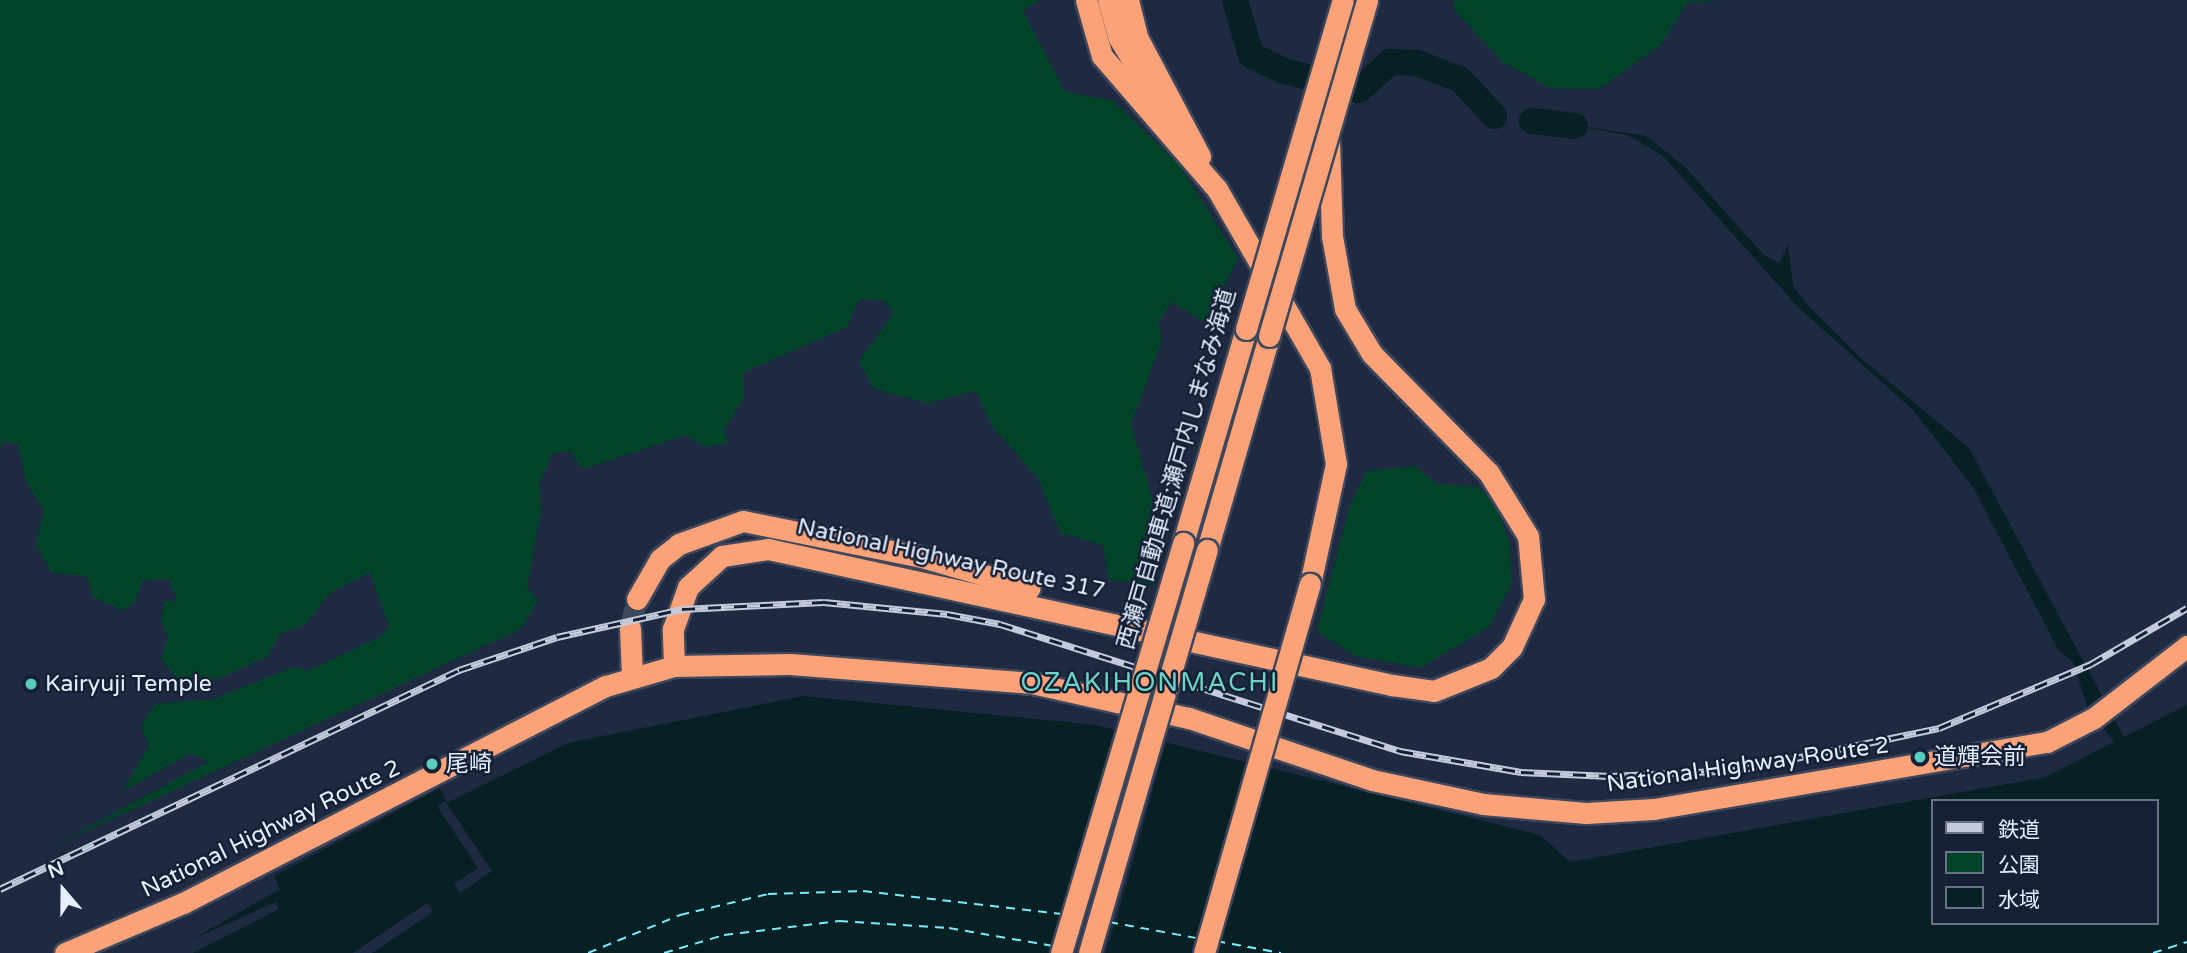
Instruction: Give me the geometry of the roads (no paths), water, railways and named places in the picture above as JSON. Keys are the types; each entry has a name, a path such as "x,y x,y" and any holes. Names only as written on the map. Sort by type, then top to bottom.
{"highway":[{"path":"1087,0 1102,56 1132,98 1196,162"},
{"path":"1108,0 1139,76 1217,189"},
{"path":"1128,0 1137,37 1217,189 1307,338 1329,399 1336,464 1310,584 1204,953"},
{"name":"National Highway Route 317","path":"1345,0 1352,21"},
{"name":"西瀬戸自動車道;瀬戸内しまなみ海道","path":"1061,953 1345,0"},
{"name":"National Highway Route 317","path":"674,666 673,629 688,587 722,556 768,549 1213,641 1434,691 1491,668 1512,647 1534,599 1535,566 1512,505 1372,354 1345,309 1332,236 1329,147 1357,0"},
{"path":"1088,953 1367,0"},
{"name":"National Highway Route 317","path":"637,599 660,559 679,544 743,521 776,523 921,557 1213,641"},
{"path":"630,628 632,676"},
{"name":"National Highway Route 2","path":"65,953 195,897 632,676 674,666 790,664 1032,683 1189,718 1372,780 1483,804 1586,813 1654,810 1878,775 2047,743 2103,711 2187,646"}],"water":[{"path":"1538,119 1646,136 1684,166 1764,255 1779,263 1788,245 1793,286 1804,301 1863,360 1969,448 2124,737 2187,705 2187,953 193,953 279,909 276,902 191,940 280,889 274,876 440,788 447,803 568,743 804,696 1096,725 1540,835 1570,862 2046,777 2114,742 2087,706 2073,662 2059,651 1973,487 1913,410 1798,307 1662,155 1627,135"}],"waterway":[{"path":"1235,0 1251,55 1284,71 1359,90 1390,62 1417,63 1461,80 1494,116"},
{"path":"1532,121 1575,126"}],"tunnel":[{"path":"630,628 637,599"}],"railway":[{"path":"0,889 459,670 557,637 682,609 824,602 947,614 1000,624 1400,751 1521,772 1610,776 1738,770 1939,728 2091,664 2187,608"}],"place":[{"name":"Kairyuji Temple","path":"31,684"},
{"name":"道輝会前","path":"1920,757"},
{"name":"尾崎","path":"432,764"}],"district":[{"name":"OZAKIHONMACHI","path":"1150,683"}]}
